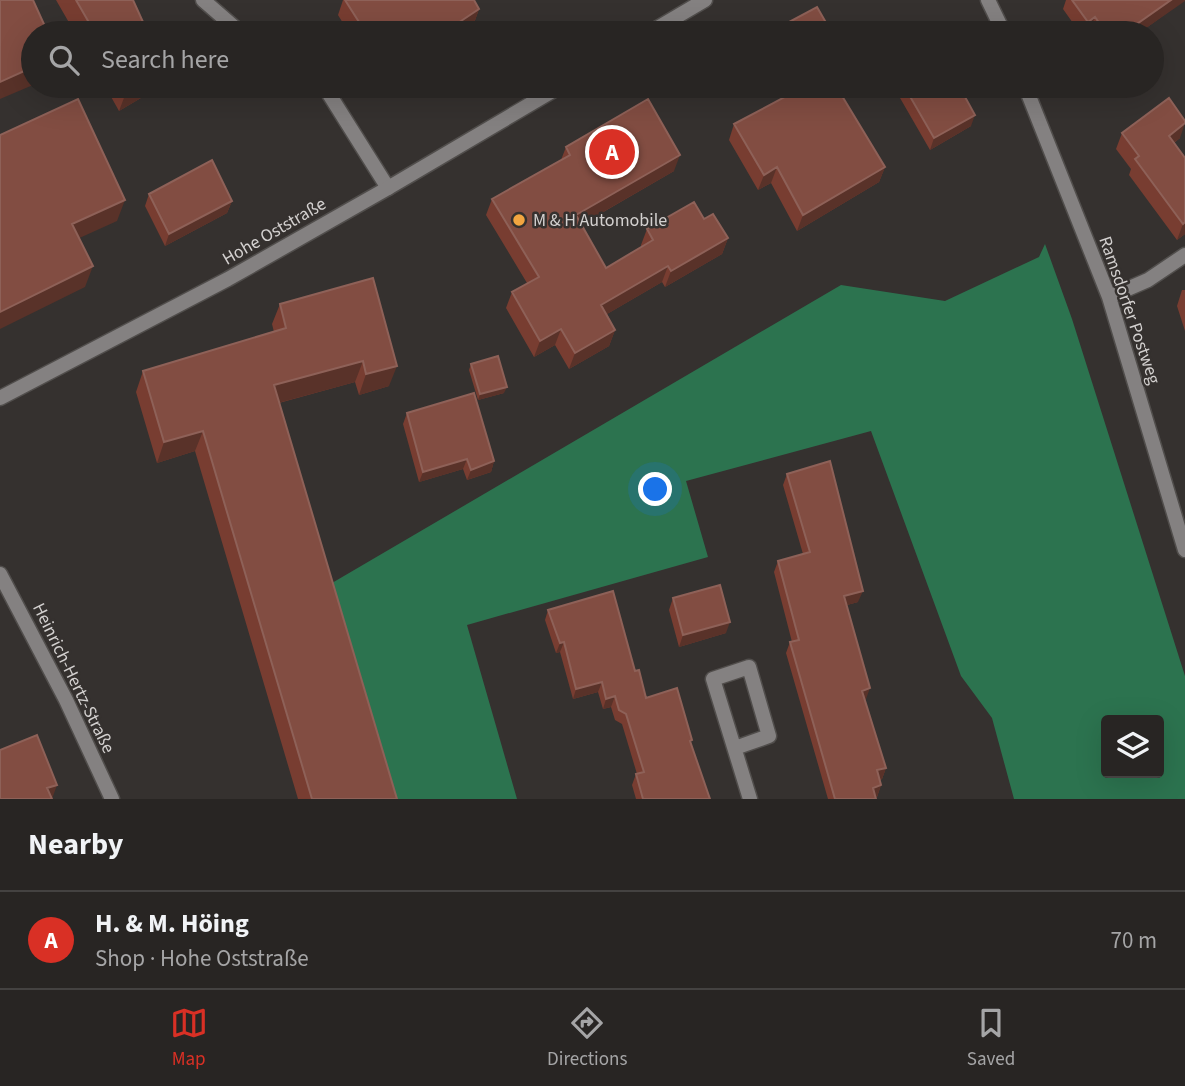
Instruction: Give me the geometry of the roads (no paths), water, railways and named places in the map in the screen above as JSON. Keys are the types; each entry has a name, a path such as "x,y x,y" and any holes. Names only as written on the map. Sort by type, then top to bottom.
{"street":[{"path":"203,0 227,21"},
{"path":"669,21 705,0"},
{"path":"988,0 998,21"},
{"path":"332,98 388,188"},
{"name":"Hohe Oststraße","path":"0,398 228,279 541,98"},
{"name":"Ramsdorfer Postweg","path":"1030,98 1109,297 1185,550"},
{"path":"1109,297 1147,280 1185,255"},
{"name":"Heinrich-Hertz-Straße","path":"0,574 66,700 112,799"},
{"path":"735,748 769,736 749,667 713,678 750,799"}],"place":[{"name":"H. & M. Höing","path":"612,152"},
{"name":"M & H Automobile","path":"519,220"}]}
